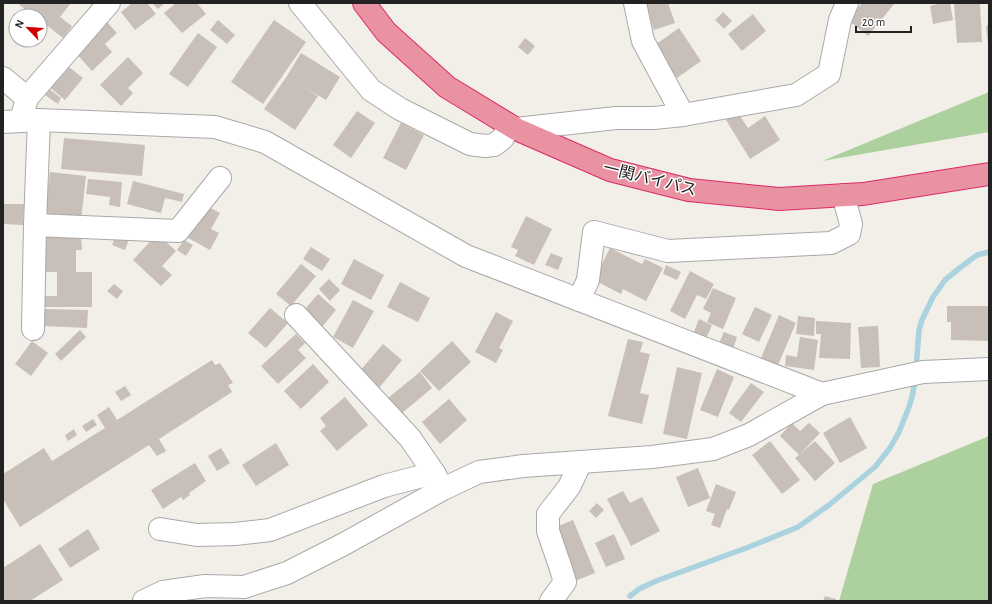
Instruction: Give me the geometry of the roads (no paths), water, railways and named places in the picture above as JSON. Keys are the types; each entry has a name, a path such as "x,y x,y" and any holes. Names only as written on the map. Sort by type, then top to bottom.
{"highway":[{"name":"一関バイパス","path":"364,3 386,32 447,87 512,127 610,170 689,190 779,199 863,194 989,174"}],"street":[{"path":"34,329 35,225 21,121 27,98 109,3"},
{"path":"300,3 371,90 400,110 470,144 485,146 494,145 503,138 512,127 616,118 654,118 683,115 796,95 829,74 840,20 847,3"},
{"path":"635,3 643,41 683,115"},
{"path":"3,78 27,98"},
{"path":"21,121 215,127 265,142 466,256 822,394"},
{"path":"35,225 178,231 220,178"},
{"path":"579,300 588,280 594,232 668,251 832,243 849,234 851,224 843,195"},
{"path":"296,315 410,438 438,481"},
{"path":"160,529 197,535 235,534 270,530 384,486 438,481 479,472 523,466 652,458 713,448 749,436 822,394 923,372 989,369"},
{"path":"552,601 564,582 548,531 548,514 569,487 581,462"},
{"path":"144,601 163,592 205,586 245,594 344,544 438,481"}],"waterway":[{"path":"916,369 919,330 933,297 945,280 961,267 977,255 989,252"},
{"path":"630,596 639,589 656,581 749,547 798,527 829,505 875,467 890,448 899,432 909,407 915,379"}]}
